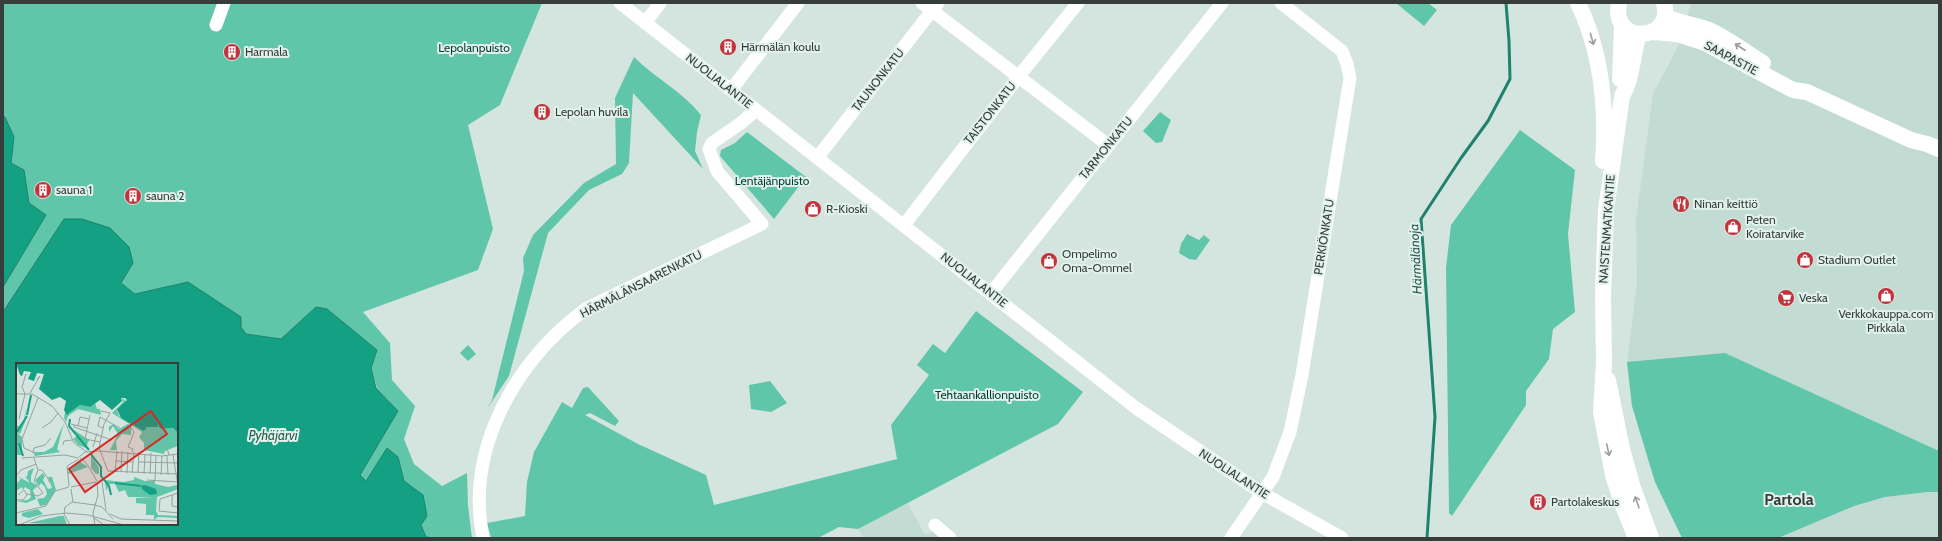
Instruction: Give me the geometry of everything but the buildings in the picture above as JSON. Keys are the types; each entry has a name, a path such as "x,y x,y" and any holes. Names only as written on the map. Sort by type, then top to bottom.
{"main road":[{"path":"1578,3 1589,28 1599,67 1604,112 1603,172 1608,192"},
{"name":"NAISTENMATKANTIE","path":"1634,536 1613,474 1601,412 1604,362 1603,295 1608,192 1622,96 1627,87 1634,51 1646,33 1662,22 1664,6"},
{"name":"SAAPASTIE","path":"1664,6 1680,23 1698,26 1721,36 1771,68 1797,82 1807,92"},
{"path":"1617,10 1633,33 1646,33"},
{"name":"NAISTENMATKANTIE","path":"1617,10 1619,87 1622,96"},
{"name":"SAAPASTIE","path":"1646,33 1677,34 1705,43 1736,58 1793,90 1807,92 1911,140 1939,149"},
{"name":"SAAPASTIE","path":"1911,140 1926,153 1939,159"},
{"name":"NAISTENMATKANTIE","path":"1604,362 1624,456 1632,485 1651,538"}],"street":[{"path":"216,25 224,3"},
{"name":"NUOLIALANTIE","path":"620,3 992,293 1136,408 1262,493 1342,538"},
{"path":"645,23 660,3"},
{"path":"732,90 798,3"},
{"name":"TAISTONKATU","path":"904,225 1019,76 1078,3"},
{"name":"TARMONKATU","path":"992,293 1222,3"},
{"name":"PERKIÖNKATU","path":"1231,538 1273,477 1290,432 1302,375 1350,78 1342,51 1281,3"},
{"path":"931,6 1108,146"},
{"name":"TAUNONKATU","path":"817,158 931,6"},
{"name":"HÄRMÄLÄNSAARENKATU","path":"483,538 478,502 481,470 488,441 506,400 522,375 546,343 564,325 587,308 762,224 717,171 709,149 712,143 741,123 756,110"},
{"path":"935,525 950,538"}],"shaded area":[{"path":"1691,3 1939,3 1939,538 1682,538 1655,482 1632,406 1627,362 1637,284 1636,219 1653,94 1680,42"},
{"path":"907,502 925,535 938,529 944,538 863,538 858,529"}],"green space":[{"name":"Lepolanpuisto","path":"3,3 542,3 500,105 468,125 493,229 478,270 363,312 390,343 392,380 415,406 404,439 414,464 442,486 467,473 468,506 472,538 426,537 421,525 423,496 404,481 398,457 387,448 366,481 360,475 398,411 377,388 371,368 377,350 327,309 316,307 281,339 246,334 241,327 188,282 136,294 121,283 132,263 64,219 3,312 3,287 45,215 29,203 24,170 11,163 14,137 5,117 3,116"},
{"path":"1396,3 1428,3 1437,10 1424,26"},
{"path":"634,57 686,99 701,115 695,151 703,169 633,93 629,163 622,174 589,190 548,233 509,376 487,409 492,400 524,271 523,258 533,235 584,183 616,164 615,98"},
{"path":"1160,112 1171,120 1162,142 1156,143 1143,131"},
{"path":"1520,130 1575,170 1568,234 1575,312 1553,329 1549,359 1526,391 1526,405 1452,516 1449,513 1446,268 1451,225"},
{"name":"Lentäjänpuisto","path":"747,132 806,177 774,219 720,156 721,150 735,143"},
{"path":"1187,234 1199,240 1204,235 1210,240 1196,260 1189,259 1179,253 1181,244"},
{"name":"Tehtaankallionpuisto","path":"976,311 1083,392 1058,424 858,529 839,527 818,538 491,538 487,523 525,516 527,482 534,452 562,402 572,408 583,388 588,387 619,421 615,426 590,413 585,415 638,444 706,475 714,505 897,459 891,425 929,375 917,365 933,344 945,353"},
{"path":"468,345 476,354 468,361 460,353"},
{"path":"1725,353 1939,451 1939,492 1885,497 1854,506 1778,538 1682,538 1655,482 1632,406 1627,362"},
{"path":"770,381 787,403 771,412 751,409 749,385"}],"water":[{"path":"3,116 5,117 14,137 11,163 24,170 29,203 46,215 3,287"},
{"name":"Pyhäjärvi","path":"64,219 82,219 110,228 129,247 133,263 121,283 135,294 188,282 241,317 241,327 246,334 281,339 316,307 327,309 377,350 371,368 376,388 398,411 360,475 366,481 387,448 398,457 404,481 423,495 427,516 421,525 426,537 435,538 3,538 3,312"}],"waterway":[{"name":"Härmälänoja","path":"1427,538 1435,417 1421,219 1461,158 1488,121 1510,79 1506,3"}],"place":[{"name":"Härmälän koulu","path":"728,47"},
{"name":"Harmala","path":"232,52"},
{"name":"Lepolan huvila","path":"542,112"},
{"name":"sauna 1","path":"43,190"},
{"name":"sauna 2","path":"133,196"},
{"name":"Ninan keittiö","path":"1681,204"},
{"name":"R-Kioski","path":"813,209"},
{"name":"Peten Koiratarvike","path":"1733,227"},
{"name":"Stadium Outlet","path":"1805,260"},
{"name":"Ompelimo Oma-Ommel","path":"1049,261"},
{"name":"Verkkokauppa.com Pirkkala","path":"1886,296"},
{"name":"Veska","path":"1786,298"},
{"name":"Partolakeskus","path":"1538,502"}],"district":[{"name":"Partola","path":"1789,499"}]}
